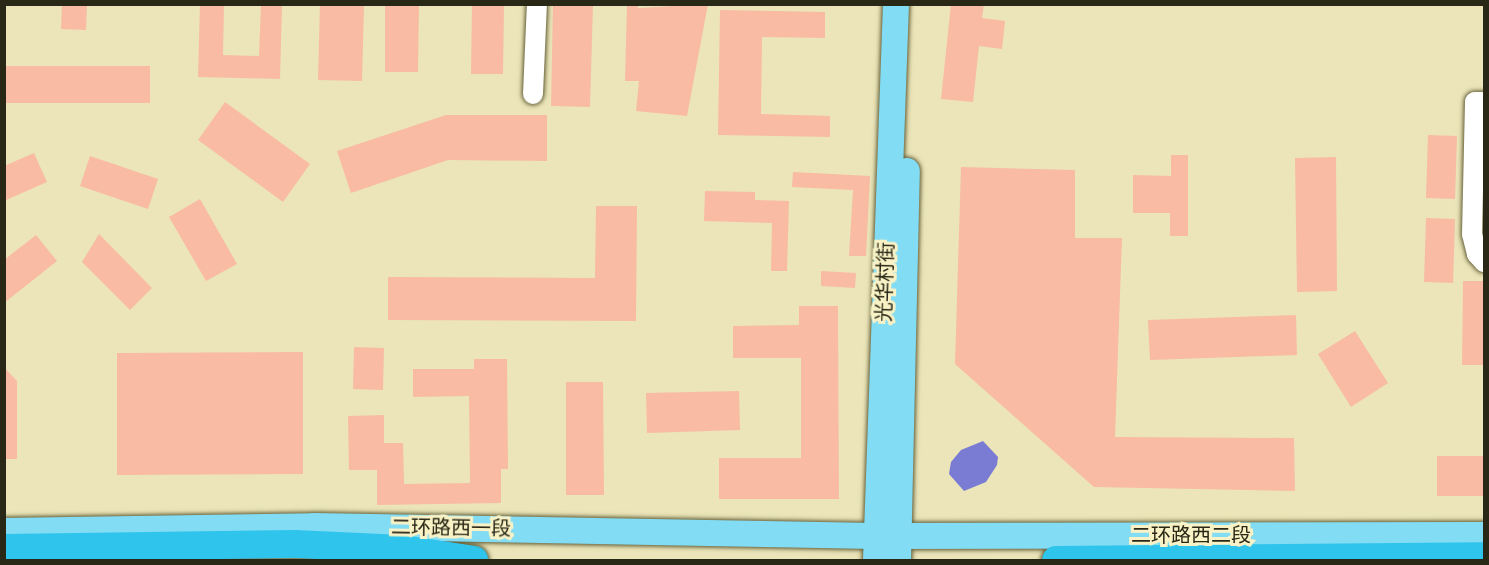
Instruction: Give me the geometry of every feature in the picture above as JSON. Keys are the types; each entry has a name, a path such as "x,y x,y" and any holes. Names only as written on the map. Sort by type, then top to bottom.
{"highway":[{"path":"4,548 295,544 402,549 474,561"},
{"path":"1056,561 1485,556"}],"main road":[{"name":"光华村街","path":"887,548 896,4"},
{"name":"光华村街","path":"887,548 912,4"},
{"name":"二环路西一段","path":"4,531 314,525 887,548"},
{"name":"二环路西二段","path":"887,548 1485,535"}],"street":[{"path":"533,94 537,4"},
{"path":"1480,102 1472,234 1477,254 1485,262"}],"shaded area":[{"path":"983,441 998,457 997,465 986,482 964,491 949,474 951,462 961,450"}],"building":[{"path":"62,4 87,4 86,30 61,29"},
{"path":"200,4 224,4 223,55 259,56 261,4 282,4 280,79 198,77"},
{"path":"320,4 364,4 362,81 318,80"},
{"path":"385,4 419,4 418,72 385,72"},
{"path":"472,4 504,4 503,74 471,74"},
{"path":"553,4 593,4 590,107 551,106"},
{"path":"627,4 638,4 638,8 708,4 687,116 636,111 639,81 625,81"},
{"path":"951,4 984,4 982,18 1005,21 1002,49 979,46 973,102 941,99"},
{"path":"720,10 825,12 825,38 762,37 761,114 830,116 830,137 718,135"},
{"path":"4,66 150,66 150,103 4,103"},
{"path":"225,102 310,164 283,202 198,140"},
{"path":"446,115 547,115 547,161 448,160 351,193 337,151"},
{"path":"1428,135 1457,136 1455,199 1426,198"},
{"path":"34,153 47,182 4,201 4,166"},
{"path":"1171,155 1188,155 1188,236 1170,236 1170,213 1133,213 1133,175 1171,176"},
{"path":"90,156 158,179 148,209 80,186"},
{"path":"1336,157 1337,291 1297,292 1295,158"},
{"path":"961,167 1075,170 1075,238 1122,238 1115,437 1294,438 1295,491 1094,487 955,364"},
{"path":"793,172 870,176 866,256 849,256 853,190 792,187"},
{"path":"705,191 755,192 755,200 789,201 787,271 771,271 772,223 704,221"},
{"path":"200,199 237,264 206,281 169,217"},
{"path":"596,206 637,206 636,321 388,320 388,277 595,278"},
{"path":"1426,218 1455,219 1453,283 1424,282"},
{"path":"99,234 152,288 130,310 82,262"},
{"path":"36,235 57,261 4,303 4,260"},
{"path":"821,271 856,273 855,288 821,286"},
{"path":"1463,281 1485,281 1484,365 1462,365"},
{"path":"799,306 838,306 839,499 719,499 719,458 801,458 801,358 733,358 733,326 799,325"},
{"path":"1296,315 1297,355 1150,360 1148,320"},
{"path":"1355,331 1388,383 1351,407 1318,354"},
{"path":"354,347 384,348 383,390 353,389"},
{"path":"303,352 303,474 117,475 117,353"},
{"path":"474,359 507,359 508,469 501,469 501,503 377,505 377,470 349,470 348,416 384,415 384,443 403,443 404,484 470,483 469,396 413,397 413,369 474,369"},
{"path":"4,367 17,381 17,459 4,459"},
{"path":"566,382 603,382 604,495 566,495"},
{"path":"739,391 740,430 647,433 646,393"},
{"path":"1437,456 1485,456 1485,496 1437,496"}]}
